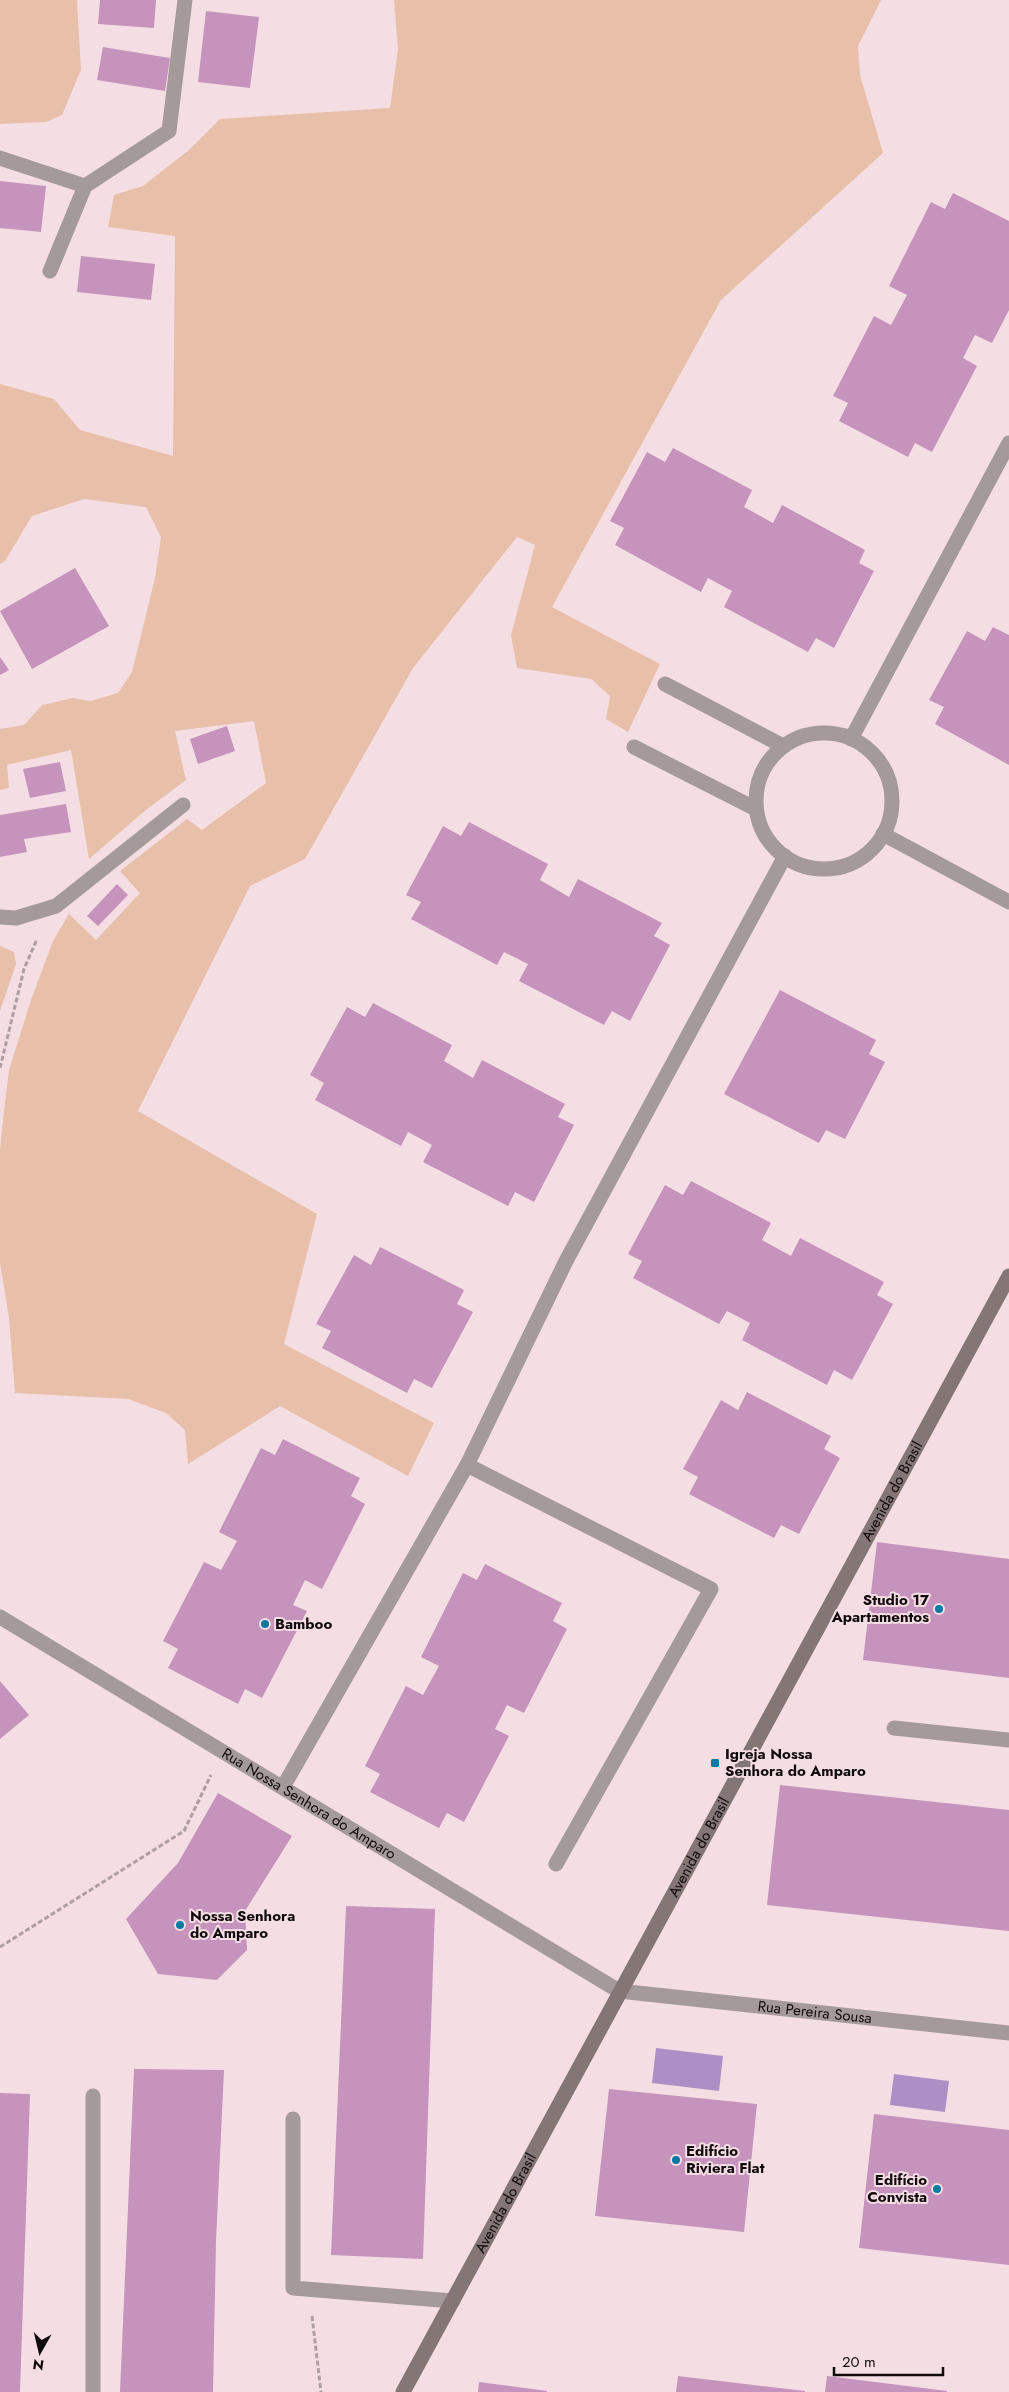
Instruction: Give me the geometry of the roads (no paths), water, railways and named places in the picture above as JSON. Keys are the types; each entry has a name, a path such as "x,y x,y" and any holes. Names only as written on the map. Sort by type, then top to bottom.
{"street":[{"path":"50,271 86,186 169,131 185,0"},
{"path":"0,158 86,186"},
{"path":"851,739 1009,443"},
{"path":"665,684 783,746"},
{"path":"823,733 851,739 874,755 883,766 888,780 892,793 892,807 884,834 865,856 853,863 839,867 811,867 797,864 785,856 766,836 756,809 759,781 764,768 783,746 809,735 823,733"},
{"path":"634,747 756,809"},
{"path":"0,917 16,918 56,906 183,805"},
{"path":"884,834 1009,902"},
{"path":"282,1787 467,1464 566,1262 785,856"},
{"name":"Avenida do Brasil","path":"403,2392 1009,1276"},
{"path":"467,1464 711,1589 556,1864"},
{"name":"Rua Nossa Senhora do Amparo","path":"0,1616 620,1991"},
{"path":"894,1728 1009,1740"},
{"name":"Rua Pereira Sousa","path":"620,1991 1009,2033"},
{"path":"93,2096 93,2392"},
{"path":"294,2119 293,2288 453,2301"}],"place":[{"name":"Studio 17 Apartamentos","path":"939,1609"},
{"name":"Bamboo","path":"265,1624"},
{"name":"Igreja Nossa Senhora do Amparo","path":"715,1763"},
{"name":"Nossa Senhora do Amparo","path":"180,1925"},
{"name":"Edifício Riviera Flat","path":"676,2160"},
{"name":"Edifício Convista","path":"937,2189"}]}
